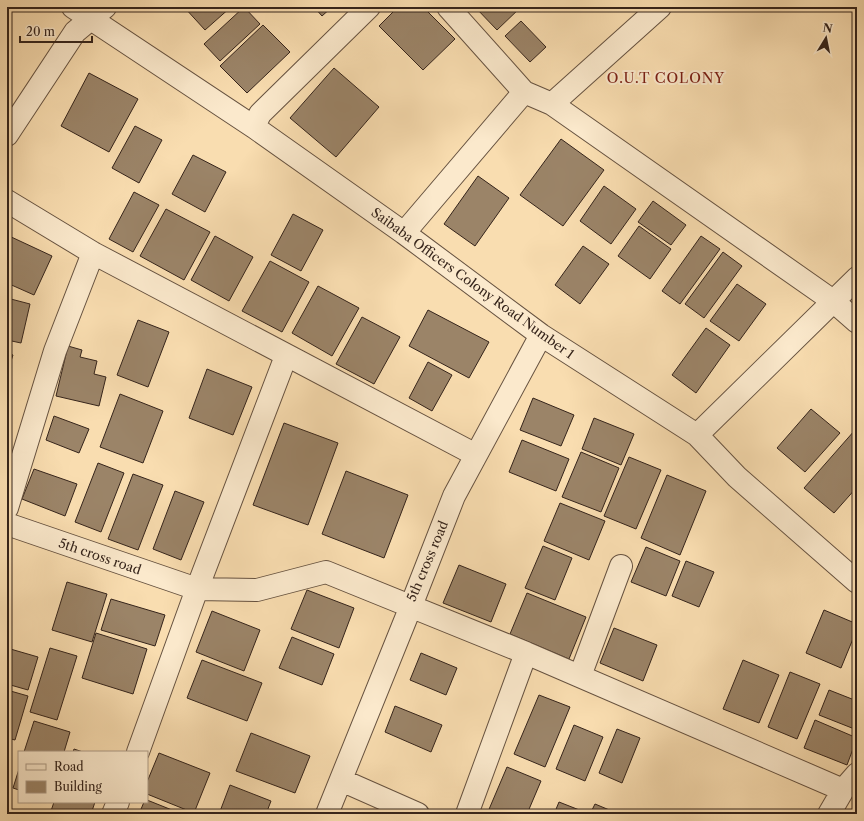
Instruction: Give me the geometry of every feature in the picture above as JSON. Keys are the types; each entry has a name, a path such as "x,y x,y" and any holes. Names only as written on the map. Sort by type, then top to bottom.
{"street":[{"name":"Saibaba Officers Colony Road Number 1","path":"73,7 99,13 254,128 404,233 541,335 697,435 737,476 856,579"},
{"path":"254,128 260,114 370,7"},
{"path":"448,7 524,92 552,104 833,301 857,322"},
{"path":"552,104 660,7"},
{"path":"7,135 75,32 99,13"},
{"path":"404,233 524,92"},
{"path":"7,201 94,252 286,356 476,455"},
{"path":"7,508 55,351 94,252"},
{"path":"697,435 857,278"},
{"name":"5th cross road","path":"7,524 197,589 257,590 326,572 411,606 454,496 541,335"},
{"path":"138,751 197,589 286,356"},
{"path":"580,676 621,566"},
{"path":"326,814 411,606 580,676 850,782 829,814"},
{"path":"467,814 526,653"},
{"path":"341,780 418,814"},
{"path":"113,814 118,803"}],"building":[{"path":"184,7 231,7 205,30"},
{"path":"244,7 260,24 220,61 204,44"},
{"path":"314,7 332,7 322,16"},
{"path":"398,7 423,7 455,39 423,70 379,26"},
{"path":"475,7 521,7 497,30"},
{"path":"521,21 546,47 530,62 505,36"},
{"path":"263,25 290,52 247,93 220,66"},
{"path":"334,68 379,107 336,157 290,118"},
{"path":"89,73 138,99 109,152 61,126"},
{"path":"135,126 162,140 139,183 112,168"},
{"path":"561,139 604,170 563,226 520,195"},
{"path":"193,155 226,172 205,212 172,194"},
{"path":"478,176 509,198 475,246 444,224"},
{"path":"604,186 636,209 611,244 580,221"},
{"path":"134,192 159,205 133,252 109,239"},
{"path":"653,201 686,225 671,245 638,222"},
{"path":"166,209 210,232 184,280 140,256"},
{"path":"293,214 323,230 301,271 271,255"},
{"path":"639,226 671,249 650,279 618,256"},
{"path":"7,235 52,256 34,295 7,283"},
{"path":"215,236 253,257 229,301 191,280"},
{"path":"701,236 720,249 680,304 662,291"},
{"path":"583,246 609,264 580,304 555,285"},
{"path":"723,252 742,266 704,318 685,304"},
{"path":"270,261 309,282 282,332 242,311"},
{"path":"737,284 766,304 739,341 710,321"},
{"path":"318,286 359,308 332,356 292,333"},
{"path":"7,298 30,304 21,343 7,340"},
{"path":"428,310 489,342 469,378 409,346"},
{"path":"362,317 400,337 374,384 336,364"},
{"path":"138,320 169,332 148,387 117,375"},
{"path":"706,328 730,345 696,393 672,375"},
{"path":"68,346 82,350 80,357 97,361 94,374 106,377 99,406 56,396"},
{"path":"7,353 13,355 7,373"},
{"path":"428,362 452,375 432,411 409,398"},
{"path":"207,369 252,387 233,435 189,418"},
{"path":"120,394 163,411 143,463 100,447"},
{"path":"533,398 574,415 561,446 520,430"},
{"path":"811,409 840,433 805,472 777,448"},
{"path":"54,416 89,429 79,453 46,440"},
{"path":"594,418 634,434 621,465 582,449"},
{"path":"284,423 338,443 308,525 253,505"},
{"path":"855,430 857,431 857,487 834,513 804,488"},
{"path":"522,440 569,459 556,491 509,472"},
{"path":"581,452 619,468 601,512 562,497"},
{"path":"629,457 661,470 636,529 604,516"},
{"path":"98,463 124,473 101,532 75,522"},
{"path":"34,469 77,484 65,516 22,499"},
{"path":"346,471 408,495 384,558 322,534"},
{"path":"133,474 163,485 138,550 108,539"},
{"path":"667,475 706,491 680,555 641,538"},
{"path":"175,491 204,502 181,560 153,549"},
{"path":"560,503 605,521 589,560 544,541"},
{"path":"543,546 572,558 555,600 525,588"},
{"path":"646,547 680,561 666,596 631,582"},
{"path":"686,561 714,572 699,607 672,596"},
{"path":"459,565 506,584 491,622 443,603"},
{"path":"67,582 107,594 92,642 52,630"},
{"path":"307,590 354,608 339,648 291,629"},
{"path":"527,593 586,617 569,659 510,634"},
{"path":"111,599 165,615 155,646 101,630"},
{"path":"824,610 857,624 857,629 841,668 806,653"},
{"path":"212,611 260,630 244,671 196,652"},
{"path":"614,628 657,645 643,681 600,663"},
{"path":"96,633 147,649 133,694 82,678"},
{"path":"292,637 334,654 322,685 279,668"},
{"path":"7,648 38,657 28,690 7,684"},
{"path":"50,648 77,656 57,720 30,712"},
{"path":"421,653 457,668 446,695 410,680"},
{"path":"202,660 262,683 247,721 187,698"},
{"path":"743,660 779,675 759,723 723,709"},
{"path":"790,672 820,684 797,739 768,727"},
{"path":"7,690 28,696 15,740 7,738"},
{"path":"829,690 857,701 857,730 819,715"},
{"path":"539,695 570,707 545,767 514,754"},
{"path":"395,706 442,725 431,752 385,732"},
{"path":"815,720 857,738 847,765 804,748"},
{"path":"34,721 70,732 64,751 24,751"},
{"path":"574,725 603,737 585,781 556,769"},
{"path":"617,729 640,738 622,783 599,773"},
{"path":"251,733 310,756 295,793 236,771"},
{"path":"159,753 210,773 194,813 148,794 148,780"},
{"path":"507,767 541,781 527,814 487,814"},
{"path":"18,772 18,790 13,788"},
{"path":"230,785 271,801 266,814 219,814"},
{"path":"148,800 182,814 139,814 144,803 148,803"},
{"path":"559,802 587,813 554,814"},
{"path":"54,803 95,803 91,814 50,814"},
{"path":"595,804 619,814 590,814"},
{"path":"8,810 21,814 7,814"}],"district":[{"name":"O.U.T COLONY","path":"666,78"}]}
